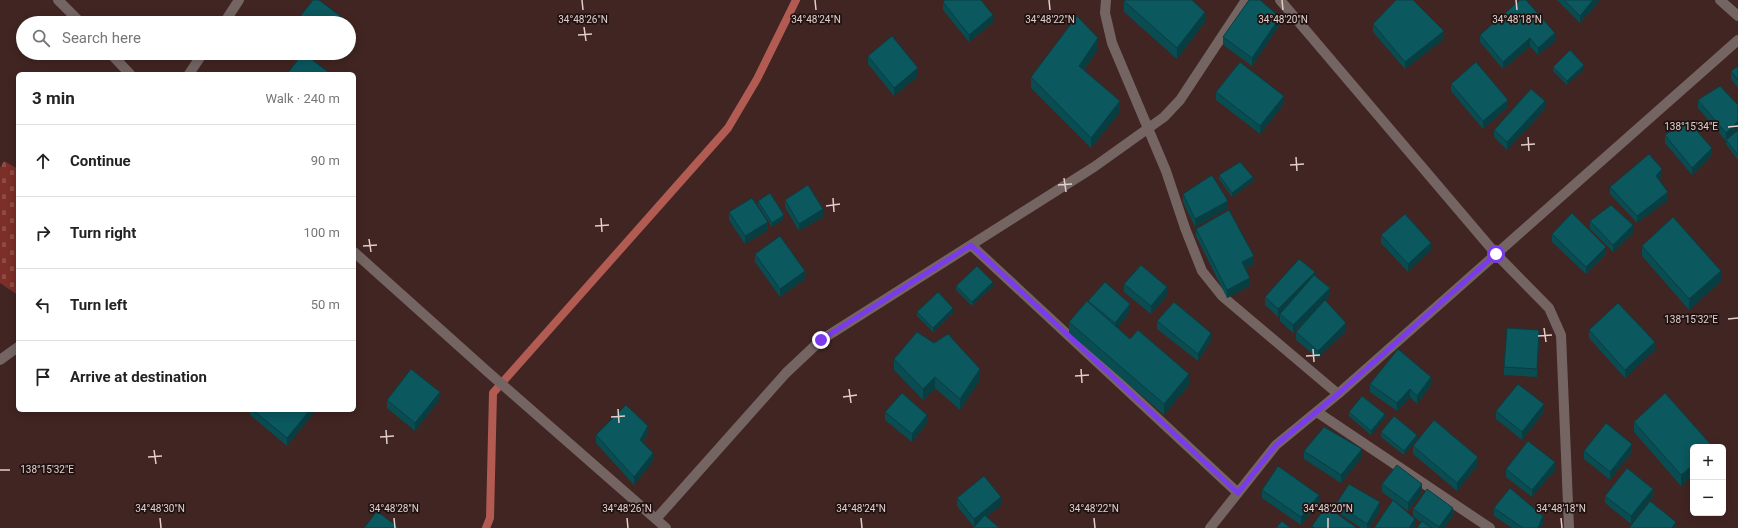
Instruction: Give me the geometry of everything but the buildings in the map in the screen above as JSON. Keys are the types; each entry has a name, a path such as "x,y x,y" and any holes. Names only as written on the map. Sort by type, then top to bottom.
{"street":[{"path":"58,0 74,16"},
{"path":"229,16 239,0"},
{"path":"1106,0 1106,13 1112,44 1166,171 1185,228 1202,271 1222,296 1338,394"},
{"path":"656,519 786,373 821,340 1094,167 1164,117 1180,100 1246,0"},
{"path":"1280,0 1496,254 1548,308 1560,335 1569,528"},
{"path":"1720,0 1738,16"},
{"path":"1210,528 1276,445 1338,394 1738,40"},
{"path":"117,60 128,72"},
{"path":"190,72 198,60"},
{"path":"971,245 1238,493"},
{"path":"356,254 666,528"},
{"path":"0,360 16,348"},
{"path":"1317,412 1490,528"}],"green space":[{"path":"4,161 16,168 16,294 0,283 0,168"}],"waterway":[{"path":"486,528 490,518 493,393 728,128 757,79 796,0"}],"route":[{"path":"821,340 971,245 1238,493 1276,445 1338,394 1496,254"}]}
